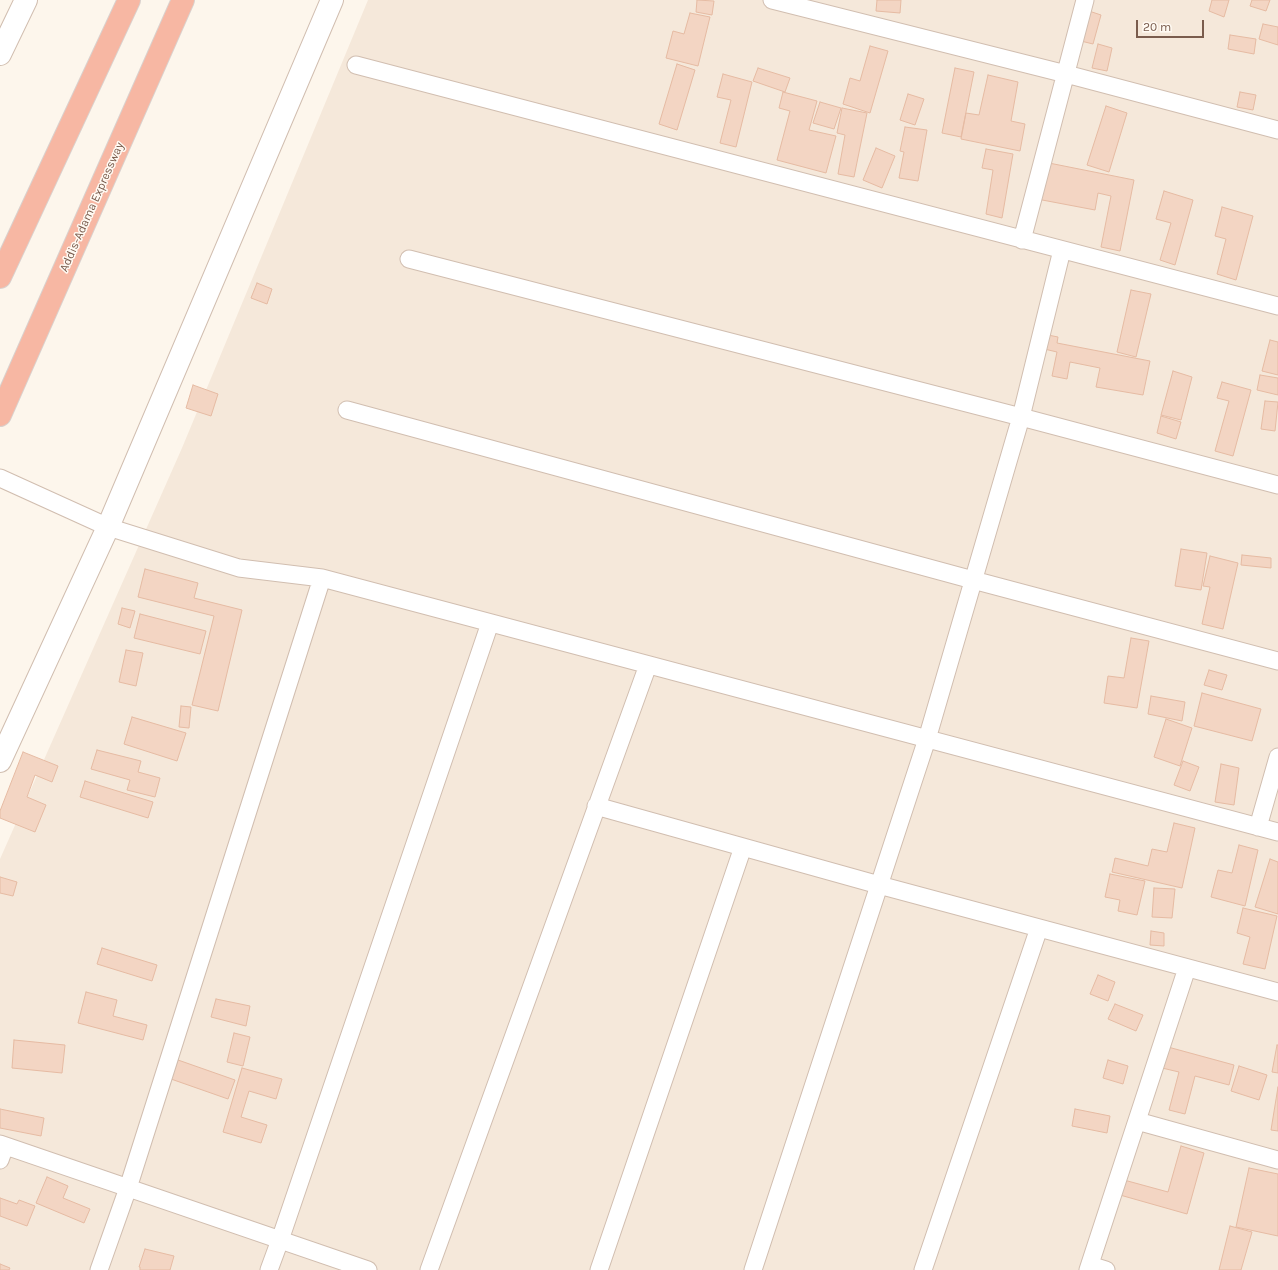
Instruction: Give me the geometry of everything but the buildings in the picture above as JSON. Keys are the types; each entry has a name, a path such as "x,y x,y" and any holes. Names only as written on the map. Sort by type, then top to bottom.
{"highway":[{"path":"0,278 129,0"},
{"name":"Addis-Adama Expressway","path":"0,414 183,0"}],"street":[{"path":"0,54 26,0"},
{"path":"0,760 108,527 332,0"},
{"path":"772,0 1066,74 1278,130"},
{"path":"1022,240 1085,0"},
{"path":"356,65 1278,306"},
{"path":"753,1270 926,738 1021,417 1062,250"},
{"path":"409,259 1278,485"},
{"path":"347,410 1278,661"},
{"path":"0,478 108,527 239,568 322,578 1278,832"},
{"path":"99,1270 128,1188 322,578"},
{"path":"269,1270 490,623"},
{"path":"429,1270 648,665"},
{"path":"1258,827 1278,757"},
{"path":"596,806 879,885 1278,992"},
{"path":"598,1270 743,847"},
{"path":"923,1270 1039,928"},
{"path":"1095,1268 1137,1121 1187,968"},
{"path":"1137,1121 1278,1160"},
{"path":"2,1150 128,1188 368,1270"}],"shaded area":[{"path":"368,0 1278,0 1278,1270 0,1270 0,859 182,448"}]}
